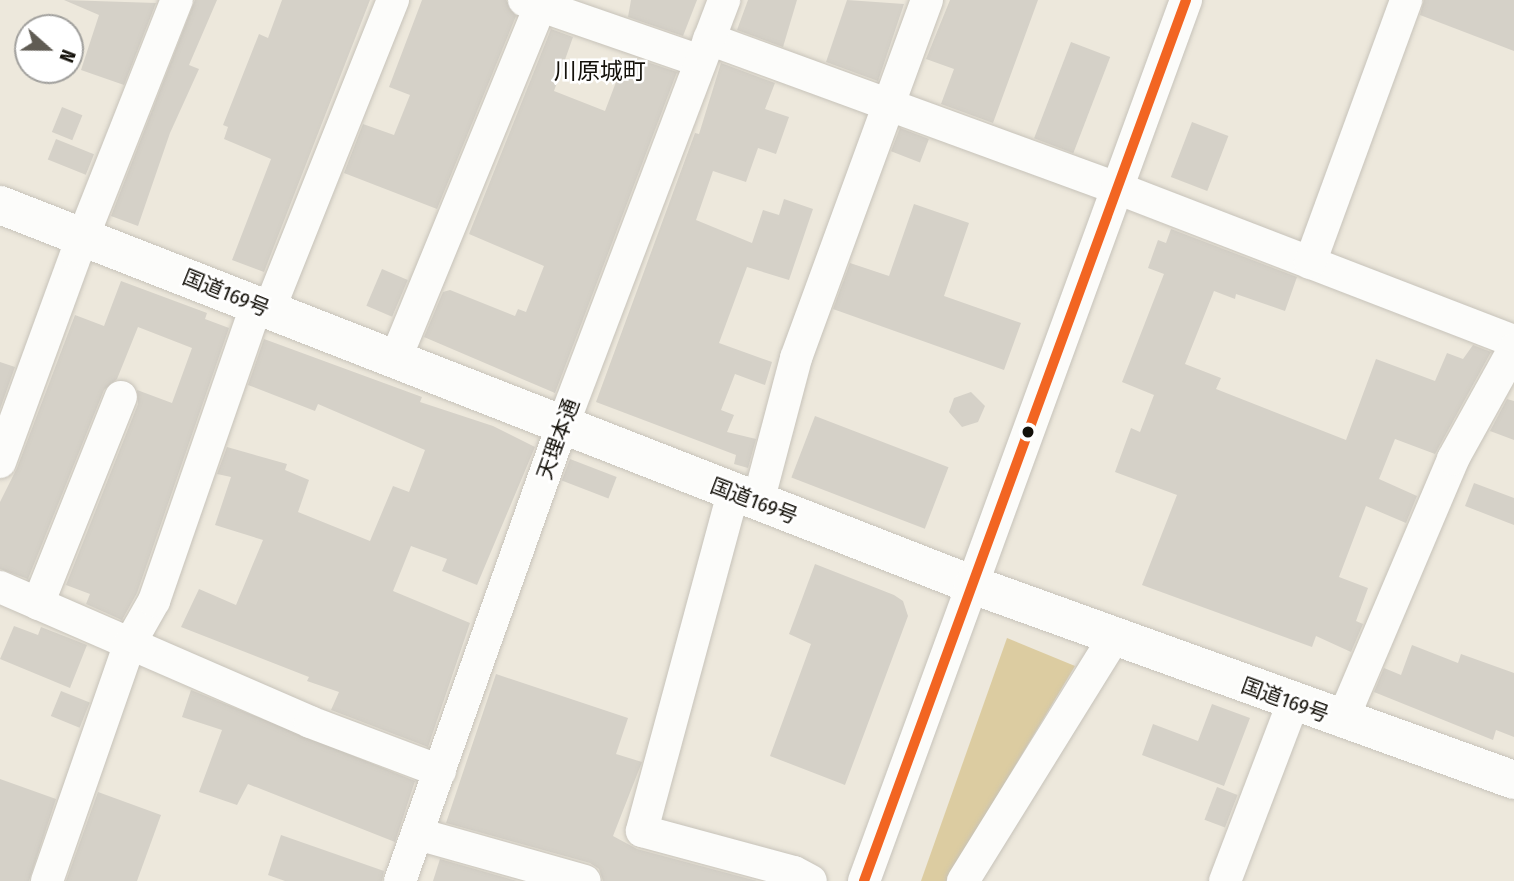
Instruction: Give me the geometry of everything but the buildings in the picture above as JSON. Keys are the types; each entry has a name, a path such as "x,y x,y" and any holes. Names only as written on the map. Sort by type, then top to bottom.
{"highway":[{"name":"国道169号","path":"0,205 562,427 973,585 1342,721 1514,780"}],"street":[{"path":"0,462 82,236 177,0"},
{"path":"47,881 129,645 154,601 263,308 393,0"},
{"name":"天理本通","path":"400,881 562,427 724,0"},
{"path":"811,881 794,872 642,831 746,498 887,103 927,0"},
{"path":"864,881 1185,0"},
{"path":"1310,263 1406,0"},
{"path":"396,360 536,2 887,103 1117,188 1514,341"},
{"path":"1342,721 1453,459 1514,349"},
{"path":"38,604 121,397"},
{"path":"0,587 310,722 440,771"},
{"path":"963,881 1114,637"},
{"path":"1234,878 1293,703"},
{"path":"418,834 585,881"}],"shaded area":[{"path":"1007,638 1075,666 946,881 921,881"}],"transit line":[{"path":"864,881 1186,0"}],"district":[{"name":"川原城町","path":"600,71"}]}
